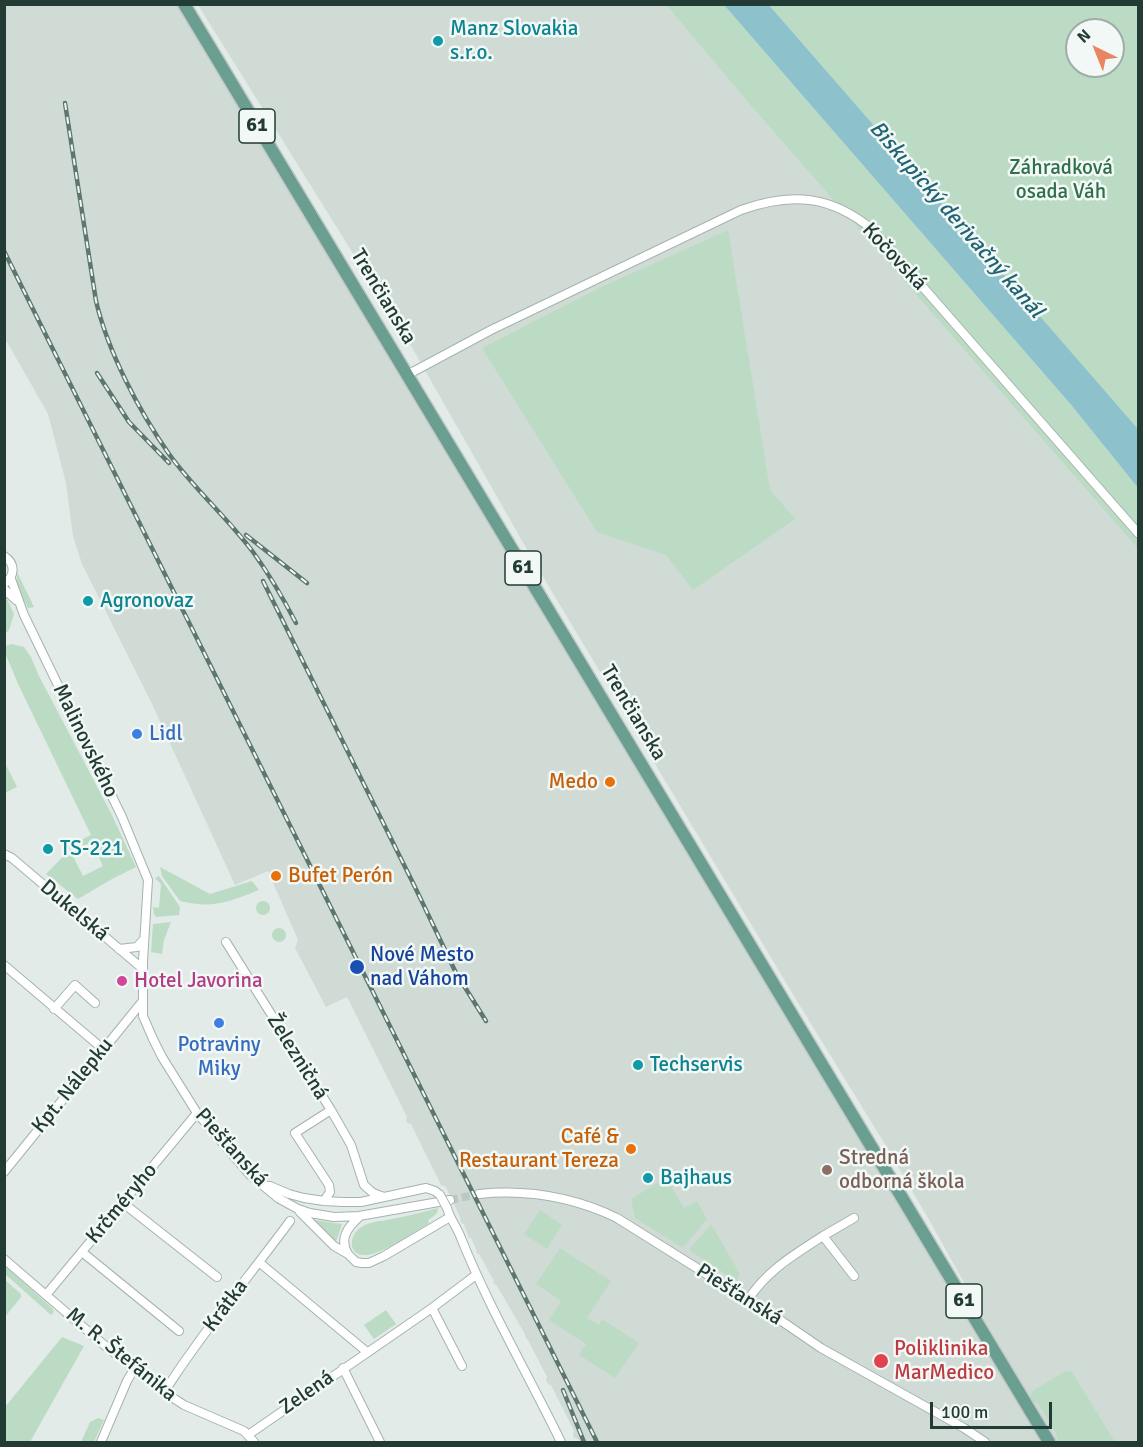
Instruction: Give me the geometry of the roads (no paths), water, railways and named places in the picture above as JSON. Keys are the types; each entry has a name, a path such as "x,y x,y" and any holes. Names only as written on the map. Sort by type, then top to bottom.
{"main road":[{"name":"Trenčianska","path":"184,4 1050,1443"}],"street":[{"name":"Kočovská","path":"407,375 491,330 741,210 777,200 822,202 837,206 855,216 878,235 1138,532"},
{"name":"Malinovského","path":"4,556 9,559 14,571 8,581 122,817 148,880"},
{"name":"Malinovského","path":"4,589 19,603"},
{"name":"Dukelská","path":"4,854 12,858 143,969"},
{"name":"Piešťanská","path":"148,880 144,939 143,1016 173,1076 197,1113 250,1175 278,1198 298,1209 328,1216 359,1216 448,1204"},
{"path":"119,949 137,947 144,939"},
{"name":"Železničná","path":"226,942 351,1145 364,1185 373,1193 384,1197"},
{"path":"4,965 103,1049"},
{"path":"54,1009 75,985 95,1004"},
{"name":"Kpt. Nálepku","path":"4,1172 142,1002"},
{"path":"324,1201 330,1192 329,1185 295,1133 331,1110"},
{"name":"Krčméryho","path":"46,1295 197,1113"},
{"path":"263,1186 270,1186 304,1198 324,1201 361,1202 426,1188 440,1195 448,1204 450,1217 476,1275 561,1443"},
{"name":"Piešťanská","path":"479,1194 534,1193 588,1206 617,1218 821,1348 964,1428 985,1443"},
{"path":"123,1203 217,1278"},
{"path":"298,1209 334,1246 356,1262 369,1263 450,1217"},
{"path":"348,1254 344,1244 346,1232 359,1216"},
{"path":"748,1300 781,1264 854,1218"},
{"name":"Krátka","path":"164,1392 189,1354 290,1221"},
{"path":"823,1236 855,1276"},
{"name":"Krátka","path":"82,1252 179,1331"},
{"name":"M. R. Štefánika","path":"4,1259 164,1392 184,1405 244,1431 246,1439"},
{"path":"260,1263 367,1352"},
{"name":"Zelená","path":"246,1439 476,1275"},
{"path":"432,1308 462,1366"},
{"path":"343,1368 380,1443"},
{"path":"101,1443 134,1369"},
{"path":"246,1439 252,1439 254,1443"}],"water":[{"name":"Biskupický derivačný kanál","path":"724,5 769,5 1138,429 1138,488 1072,406"}],"tunnel":[{"path":"450,1200 479,1194"}],"railway":[{"path":"65,103 96,301 116,360 136,400 169,454 253,552 276,586 296,623"},
{"path":"4,251 597,1442"},
{"path":"97,373 129,422 169,463"},
{"path":"246,535 307,583"},
{"path":"263,581 456,973 486,1021"},
{"path":"563,1390 584,1442"}],"place":[{"name":"Manz Slovakia s.r.o.","path":"438,41"},
{"name":"Agronovaz","path":"88,601"},
{"name":"Lidl","path":"137,734"},
{"name":"Medo","path":"610,782"},
{"name":"TS-221","path":"48,849"},
{"name":"Bufet Perón","path":"276,876"},
{"name":"Nové Mesto nad Váhom","path":"357,967"},
{"name":"Hotel Javorina","path":"122,981"},
{"name":"Potraviny Miky","path":"219,1023"},
{"name":"Techservis","path":"638,1065"},
{"name":"Café & Restaurant Tereza","path":"631,1149"},
{"name":"Stredná odborná škola","path":"827,1170"},
{"name":"Bajhaus","path":"648,1178"},
{"name":"Poliklinika MarMedico","path":"881,1361"}],"park label":[{"name":"Záhradková osada Váh","path":"1061,180"}]}
